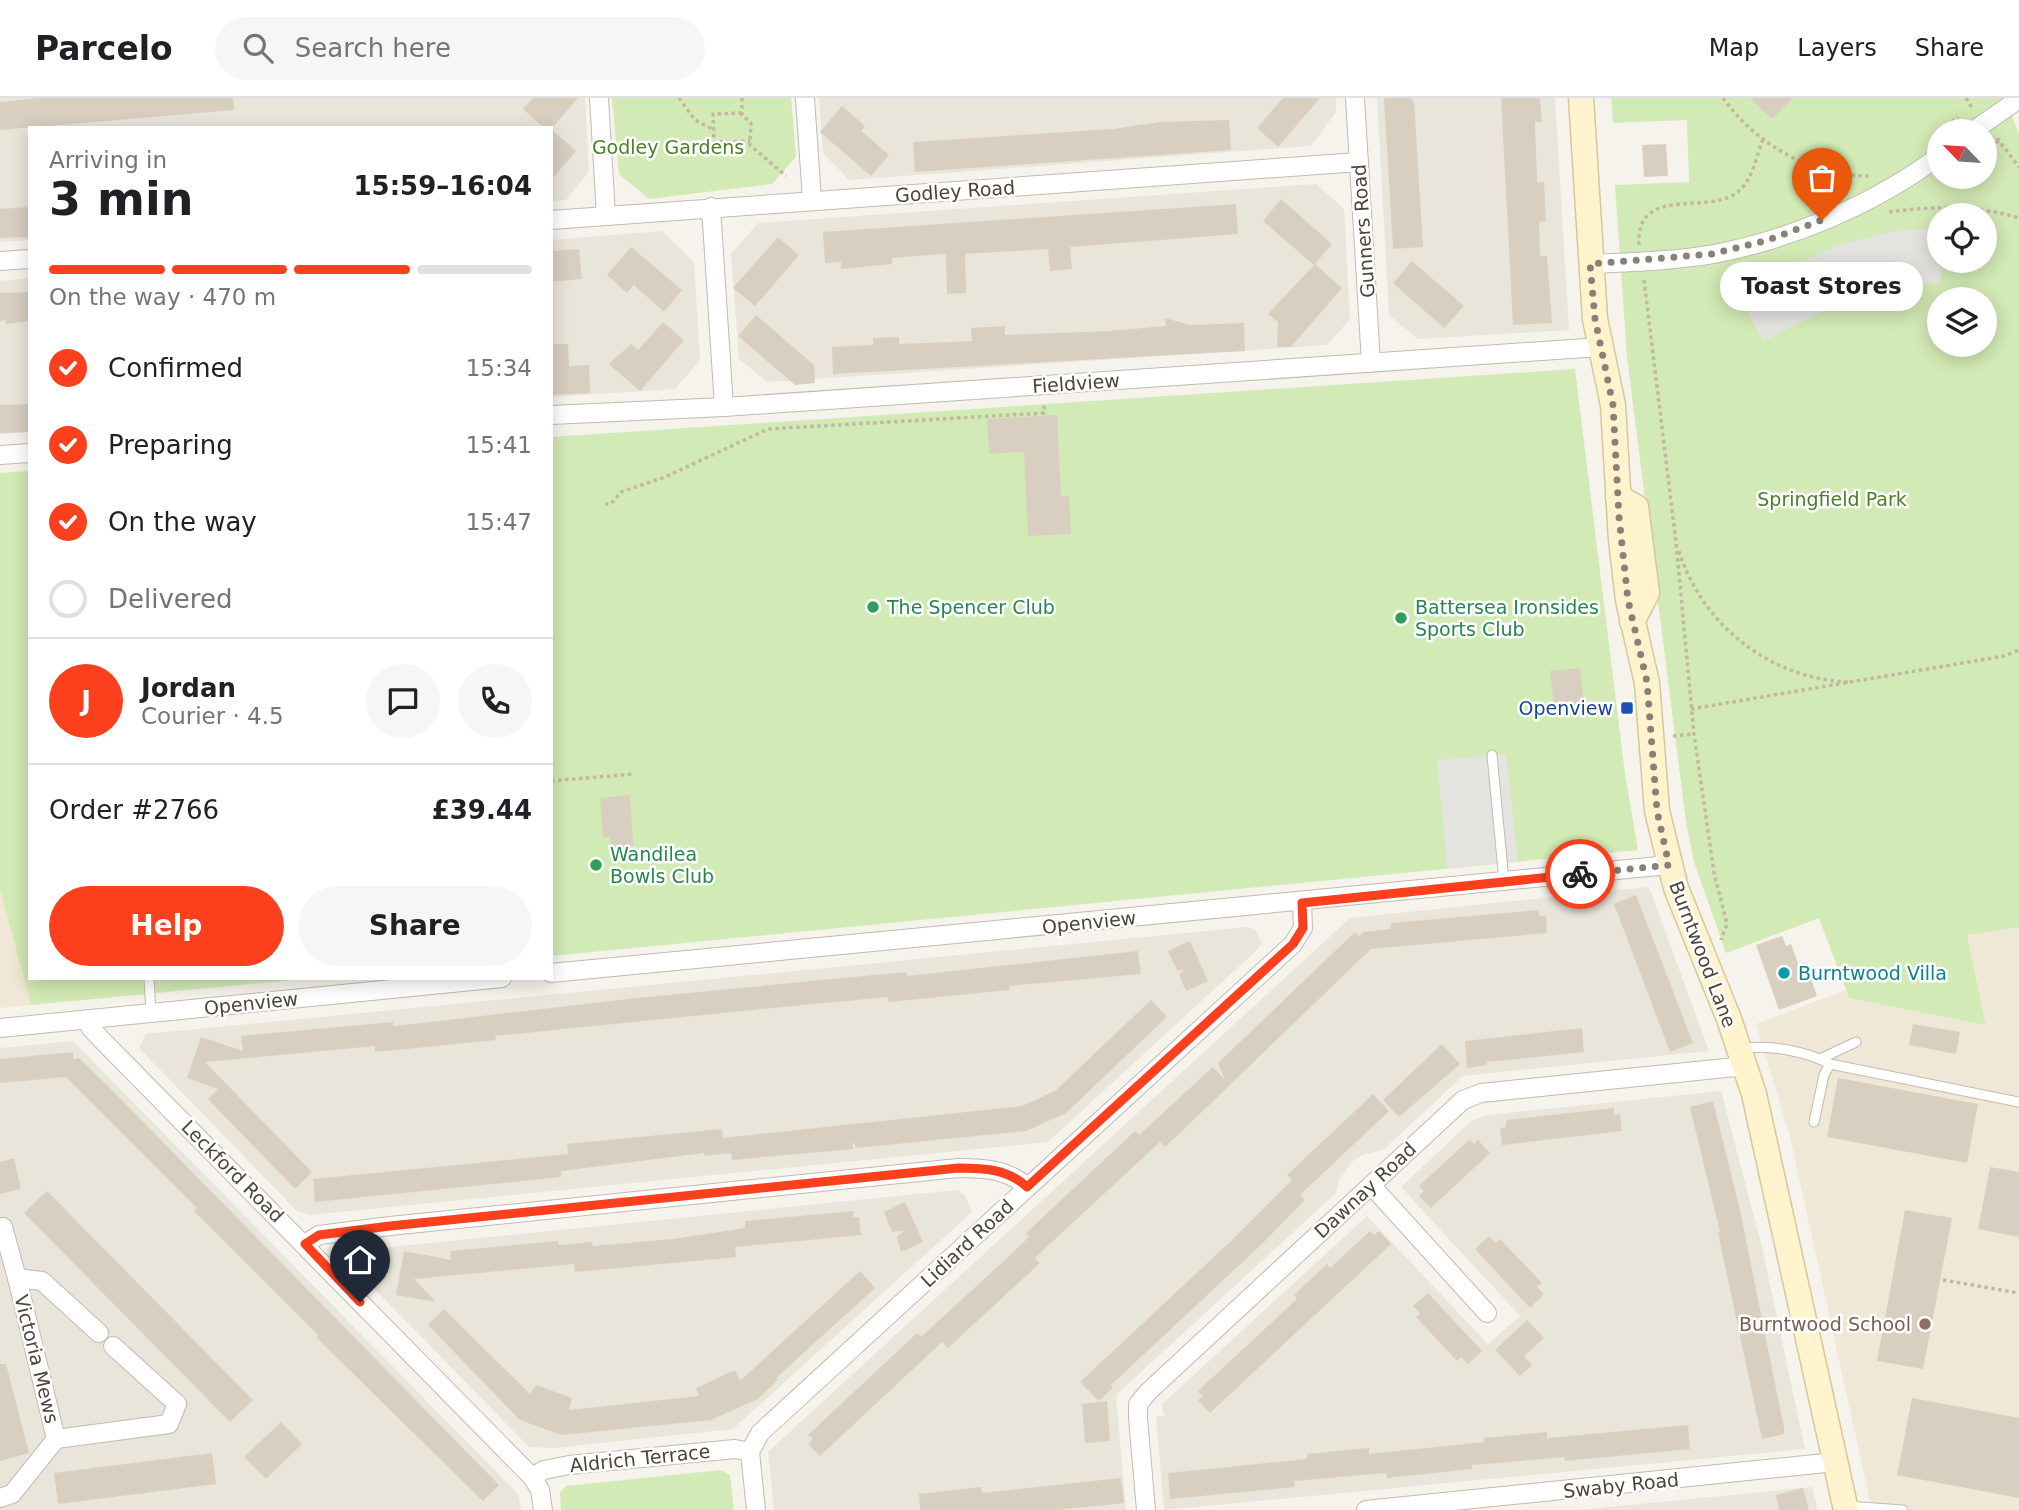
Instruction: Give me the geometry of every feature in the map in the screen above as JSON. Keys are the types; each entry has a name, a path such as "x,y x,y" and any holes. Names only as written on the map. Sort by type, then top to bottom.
{"main road":[{"path":"1581,98 1590,264 1600,347"},
{"name":"Burntwood Lane","path":"1600,347 1613,405 1618,497 1636,508 1647,593 1632,622 1643,666 1659,757 1657,811 1669,865 1743,1058 1754,1094 1797,1276 1846,1508"},
{"path":"1643,666 1630,692 1642,769 1659,757"}],"street":[{"path":"599,98 606,216"},
{"path":"805,98 812,200"},
{"name":"Gunners Road","path":"1355,98 1371,363"},
{"path":"1990,119 2019,99"},
{"name":"Godley Road","path":"553,220 1359,162"},
{"path":"1590,264 1712,254 1768,240 1851,208 1927,166"},
{"path":"711,207 723,407"},
{"path":"0,261 28,259"},
{"name":"Fieldview","path":"553,415 723,407 1600,347"},
{"path":"0,455 28,453"},
{"name":"Openview","path":"553,974 1302,903 1669,865"},
{"name":"Lidiard Road","path":"750,1452 760,1433 1293,944 1303,928 1302,903"},
{"name":"Openview","path":"0,1028 482,980"},
{"name":"Leckford Road","path":"89,1019 91,1029 532,1477 540,1490 543,1510"},
{"name":"Dawnay Road","path":"1146,1510 1138,1404 1147,1392 1471,1095 1743,1058"},
{"path":"305,1244 319,1235 390,1226 958,1168 989,1168 1018,1178 1027,1187"},
{"path":"1371,1185 1486,1312"},
{"name":"Victoria Mews","path":"3,1227 56,1439"},
{"name":"Victoria Mews","path":"17,1278 42,1281 99,1334"},
{"name":"Victoria Mews","path":"0,1498 12,1494 56,1439 169,1424 177,1404 113,1346"},
{"name":"Aldrich Terrace","path":"532,1477 544,1470 569,1465 735,1449 750,1452"},
{"path":"750,1452 755,1510"},
{"name":"Swaby Road","path":"1366,1510 1835,1462"}],"lane":[{"path":"1492,755 1504,881"},
{"path":"149,980 151,1013"},
{"path":"1820,1059 1856,1042"},
{"path":"1743,1058 1762,1045 1820,1059 1830,1065 2019,1102"},
{"path":"1814,1122 1824,1074 1830,1065"},
{"path":"1846,1508 1903,1510"}],"path":[{"path":"679,98 695,120 714,130"},
{"path":"742,98 742,113 751,123 750,145 786,176"},
{"path":"1723,98 1732,111 1763,139 1817,170 1850,176 1876,175 1864,182"},
{"path":"742,113 713,114 714,142 750,141"},
{"path":"1651,244 1639,245 1639,229 1648,215 1671,204 1721,200 1741,190 1763,139"},
{"path":"1999,141 2019,167"},
{"path":"1888,212 1932,206 1990,211 2019,218"},
{"path":"1633,278 1643,278 1676,542 1694,734 1714,873 1727,924 1718,945"},
{"path":"605,504 611,504 621,492 666,477 768,429 1044,413 1043,385"},
{"path":"1676,542 1686,575 1704,603 1720,624 1745,646 1771,662 1807,675 1830,681 1860,682"},
{"path":"1691,709 1860,682 2004,656 2019,650"},
{"path":"1659,757 1694,734"},
{"path":"553,780 633,774"},
{"path":"1943,1280 2019,1293"}],"shaded area":[{"path":"0,98 585,98 589,172 566,200 553,201 553,126 28,126 28,240 0,242"},
{"path":"819,98 1336,98 1336,112 1311,146 849,180 823,153"},
{"path":"1377,98 1555,98 1569,330 1418,339 1389,315"},
{"path":"1316,184 1344,209 1350,319 1327,345 767,382 739,359 731,254 758,223"},
{"path":"1927,229 1927,273 1941,273 1941,283 1902,286 1848,299 1763,341 1737,291 1768,274 1849,242 1895,231"},
{"path":"662,231 694,262 700,360 675,389 553,397 553,240"},
{"path":"28,278 28,432 0,434 0,281"},
{"path":"1506,754 1518,861 1447,868 1437,760"},
{"path":"1649,887 1709,1051 1463,1076 1383,1150 1362,1155 1353,1161 1339,1180 1336,1193 1116,1395 1126,1510 774,1510 768,1452 1350,918"},
{"path":"0,889 31,1005 0,1008"},
{"path":"1247,927 1255,930 1262,943 1258,949 1048,1142 310,1215 297,1211 139,1048 146,1034"},
{"name":"Burntwood School","path":"2019,927 2019,1510 1872,1510 1790,1137 1756,1024 1846,990 1849,998 1986,1024 1967,935"},
{"path":"73,1041 518,1494 521,1510 0,1510 0,1048"},
{"path":"1721,1091 1762,1247 1805,1449 1164,1510 1156,1417 1165,1415 1161,1405 1367,1216 1488,1344 1520,1316 1401,1187 1470,1122 1487,1115"},
{"path":"957,1190 965,1195 972,1212 733,1429 554,1448 529,1447 354,1268 360,1250"},
{"path":"1812,1487 1818,1510 1578,1510"}],"green space":[{"name":"Godley Gardens","path":"612,98 791,98 796,157 772,184 649,199 619,174"},
{"name":"Springfield Park","path":"1611,98 2005,98 2019,134 2019,927 1967,935 1986,1025 1849,998 1819,918 1726,953 1694,862 1686,822 1627,357 1615,185 1689,182 1687,120 1613,123"},
{"path":"1575,369 1625,774 1638,850 553,956 553,437"},
{"path":"28,471 28,980 294,980 31,1005 0,889 0,473"},
{"path":"721,1470 730,1475 734,1510 561,1510 560,1493 566,1486"}],"building":[{"path":"38,98 233,98 234,110 0,130 0,102"},
{"path":"533,98 578,98 553,127 542,126 523,109"},
{"path":"1283,98 1320,98 1278,147 1257,128"},
{"path":"1384,98 1411,98 1414,102 1423,247 1393,249"},
{"path":"1501,98 1540,98 1542,122 1535,122 1537,182 1544,182 1546,221 1539,222 1540,256 1547,256 1552,323 1513,325"},
{"path":"1750,98 1793,98 1772,119"},
{"path":"842,106 865,126 861,131 889,155 871,176 820,132"},
{"path":"1229,120 1231,150 915,172 913,142 1113,129 1160,122"},
{"path":"553,131 576,151 553,178"},
{"path":"1666,144 1668,176 1644,177 1642,145"},
{"path":"1281,199 1332,244 1314,265 1263,221"},
{"path":"1236,204 1238,234 1070,247 1072,269 1050,271 1048,249 965,254 966,293 947,294 946,255 943,254 892,258 892,264 841,269 841,262 825,263 823,232"},
{"path":"28,207 28,237 0,238 0,209"},
{"path":"778,237 799,255 755,306 733,288"},
{"path":"631,247 682,290 664,312 634,285 627,293 607,275"},
{"path":"579,249 582,279 553,282 553,251"},
{"path":"1412,261 1464,306 1444,328 1393,283"},
{"path":"1315,264 1342,288 1291,347 1277,347 1278,322 1268,314"},
{"path":"28,292 28,321 6,324 6,320 0,321 0,293"},
{"path":"756,315 814,365 815,383 795,385 738,336"},
{"path":"1165,318 1190,325 1244,323 1245,351 833,374 832,347 873,345 873,338 899,337 899,344 972,341 971,328 1005,326 1005,335 1109,331 1166,326"},
{"path":"663,322 684,340 640,391 609,364 631,344 638,350"},
{"path":"553,344 568,344 569,366 589,365 590,393 553,395"},
{"path":"28,404 28,432 0,433 0,405"},
{"path":"1057,415 1061,496 1069,496 1071,534 1028,536 1024,452 989,454 987,419"},
{"path":"1580,668 1585,711 1555,715 1550,671"},
{"path":"630,795 634,858 611,860 610,837 603,838 600,798"},
{"path":"1636,895 1693,1043 1670,1052 1614,904"},
{"path":"1539,910 1539,916 1546,916 1547,933 1371,949 1165,1147 1160,1142 1053,1241 1035,1258 1040,1263 948,1348 942,1342 820,1456 808,1444 813,1439 808,1435 917,1333 921,1337 1007,1258 1029,1237 1026,1233 1135,1131 1139,1135 1213,1067 1225,1080 1218,1063 1355,932 1359,936 1363,932 1391,929 1391,923"},
{"name":"Burntwood Villa","path":"1782,936 1786,946 1791,944 1802,974 1809,972 1817,996 1779,1010 1756,945"},
{"path":"1190,941 1208,981 1186,991 1179,975 1184,970 1177,970 1168,951"},
{"path":"1138,951 1141,974 1009,986 1009,990 889,1002 888,997 752,1010 495,1036 496,1040 375,1052 375,1046 205,1062 312,1172 295,1189 208,1099 218,1089 187,1078 201,1037 243,1051 241,1036 393,1022 393,1026 636,998 906,972 907,976"},
{"path":"1151,1000 1167,1017 1066,1113 1026,1131 856,1148 853,1141 853,1149 732,1160 731,1153 705,1156 704,1153 561,1171 561,1177 315,1202 313,1179 568,1154 567,1144 722,1129 723,1138 1022,1106 1055,1091"},
{"path":"1913,1024 1960,1032 1956,1054 1909,1045"},
{"path":"1582,1028 1584,1052 1487,1062 1487,1065 1467,1068 1465,1041"},
{"path":"1442,1044 1460,1064 1399,1117 1383,1100"},
{"path":"73,1052 73,1059 79,1058 107,1085 499,1485 483,1501 316,1337 318,1335 194,1211 197,1208 66,1077 0,1083 0,1059"},
{"path":"1838,1078 1978,1104 1967,1163 1827,1137"},
{"path":"1373,1094 1389,1111 1300,1195 1305,1200 1263,1243 1111,1385 1113,1388 1099,1401 1080,1382 1232,1240 1292,1180 1287,1175"},
{"path":"1713,1101 1740,1210 1784,1428 1784,1434 1762,1439 1718,1233 1720,1232 1690,1107"},
{"path":"1614,1108 1614,1115 1620,1114 1622,1131 1502,1145 1500,1128 1506,1127 1506,1120"},
{"path":"1469,1140 1474,1144 1478,1140 1490,1153 1431,1208 1419,1196 1424,1191 1419,1186"},
{"path":"14,1158 21,1189 0,1194 0,1162"},
{"path":"1990,1167 2019,1172 2019,1237 1978,1229"},
{"path":"47,1191 253,1400 230,1422 24,1213"},
{"path":"905,1202 923,1242 901,1252 897,1237 905,1230 892,1232 884,1212"},
{"path":"1905,1210 1952,1218 1923,1369 1877,1361"},
{"path":"853,1211 853,1218 859,1217 861,1235 735,1247 736,1257 716,1259 575,1272 574,1264 414,1279 436,1302 396,1295 404,1251 451,1260 450,1251 558,1241 559,1245 592,1242 593,1246 673,1239 745,1228 745,1221"},
{"path":"1370,1231 1374,1235 1379,1231 1391,1244 1210,1413 1198,1400 1203,1396 1198,1391 1297,1299 1294,1295 1327,1264 1330,1268"},
{"path":"1489,1236 1496,1243 1500,1239 1542,1283 1537,1287 1544,1294 1530,1308 1475,1249"},
{"path":"860,1271 875,1288 776,1378 778,1380 758,1399 711,1420 561,1435 520,1420 428,1325 444,1309 530,1394 536,1385 572,1398 569,1410 699,1396 696,1388 735,1370 740,1381"},
{"path":"1428,1293 1482,1351 1468,1364 1461,1357 1457,1361 1416,1317 1420,1313 1413,1306"},
{"path":"1527,1320 1544,1338 1524,1356 1532,1365 1520,1376 1495,1350"},
{"path":"0,1364 6,1364 29,1453 0,1461"},
{"path":"1912,1398 2019,1418 2019,1498 1897,1475"},
{"path":"1107,1401 1110,1441 1085,1443 1082,1404"},
{"path":"281,1422 302,1444 266,1479 244,1457"},
{"path":"1688,1425 1690,1449 1565,1461 1564,1457 1472,1465 1472,1469 1387,1478 1386,1473 1294,1481 1295,1487 1170,1499 1168,1473 1307,1459 1307,1454 1357,1449 1369,1448 1369,1454 1484,1442 1484,1438 1547,1432 1547,1438"},
{"path":"212,1453 216,1484 58,1504 54,1473"},
{"path":"1121,1478 1124,1503 1057,1510 920,1510 919,1494 981,1487 982,1493"},
{"path":"1803,1488 1809,1510 1779,1510 1776,1495"}],"way so far":[{"path":"1580,874 1669,865 1657,811 1647,682 1628,600 1619,517 1613,405 1595,319 1590,264 1712,254 1768,240 1822,220"}],"place":[{"name":"Toast Stores","path":"1822,220"},
{"name":"The Spencer Club","path":"873,607"},
{"name":"Battersea Ironsides Sports Club","path":"1401,618"},
{"name":"Openview","path":"1627,708"},
{"name":"Wandilea Bowls Club","path":"596,865"},
{"name":"Burntwood Villa","path":"1784,973"},
{"name":"Burntwood School","path":"1925,1324"}],"route":[{"path":"360,1302 305,1244 310,1239 319,1235 390,1226 958,1168 989,1168 1018,1178 1027,1187 1293,944 1303,928 1302,903 1580,874"}]}
